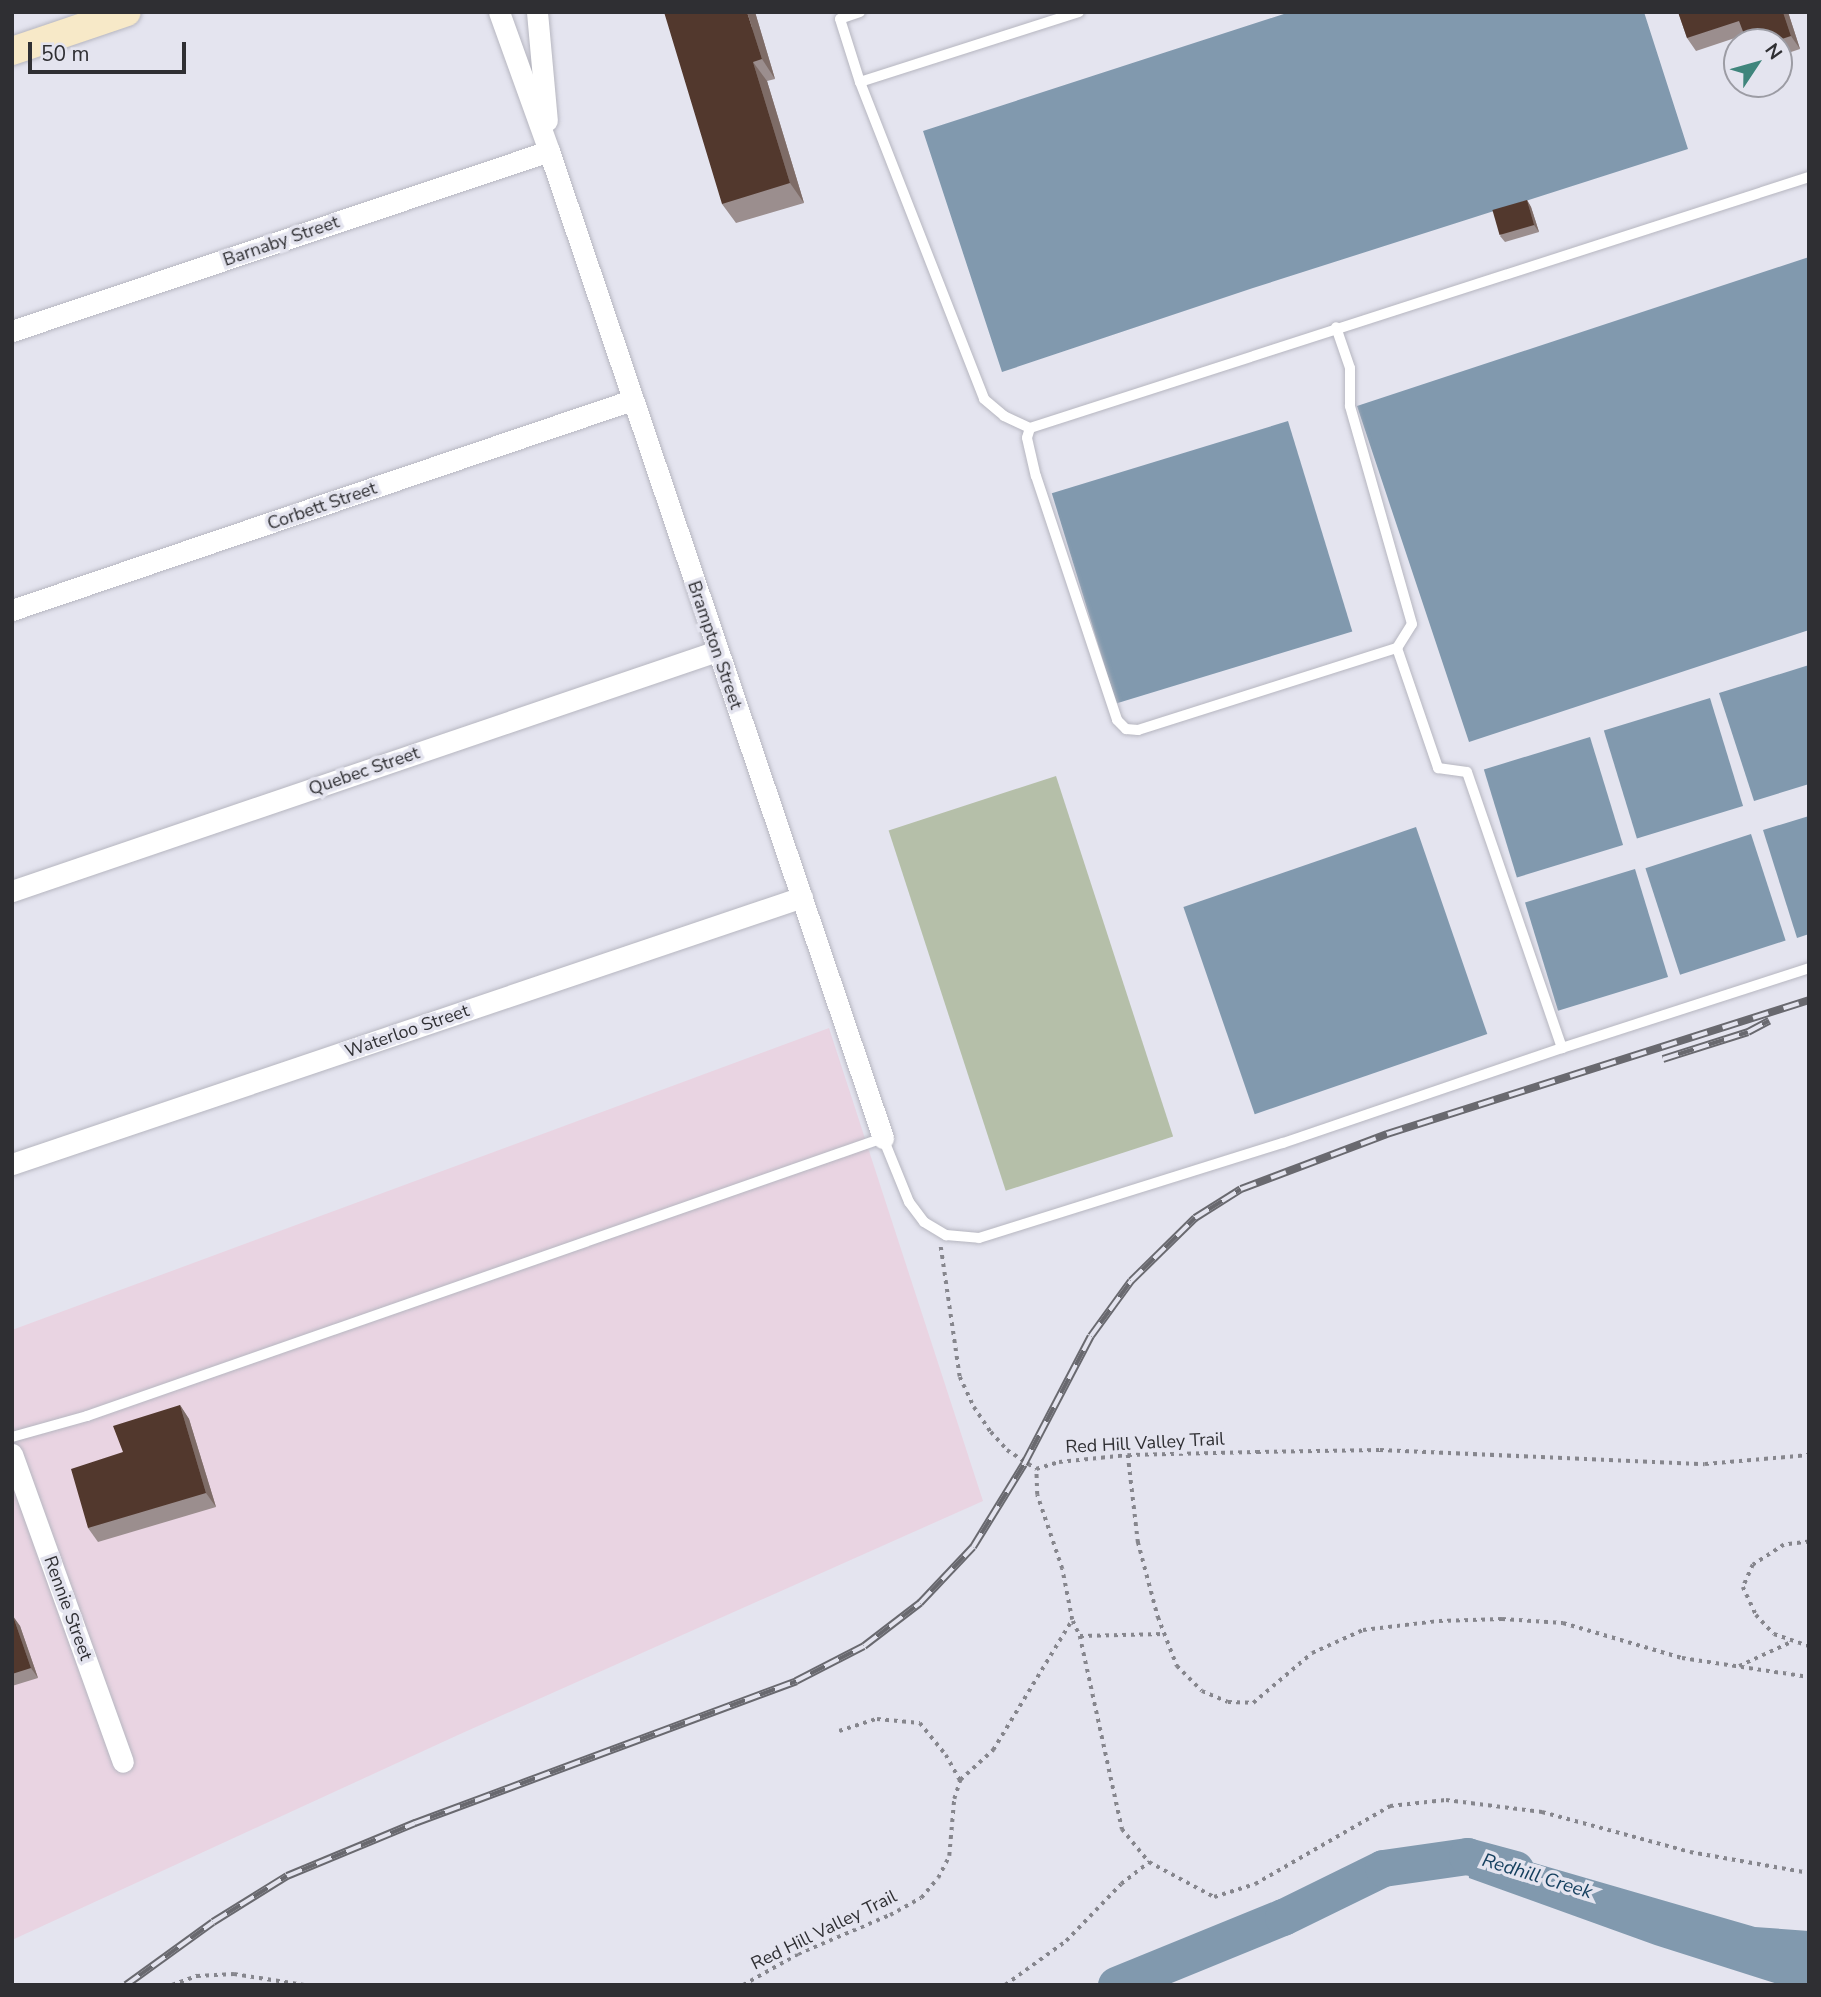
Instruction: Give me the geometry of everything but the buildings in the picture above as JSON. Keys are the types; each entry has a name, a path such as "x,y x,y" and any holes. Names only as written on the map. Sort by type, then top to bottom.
{"main road":[{"path":"12,51 109,15"}],"street":[{"name":"Brampton Street","path":"499,12 549,151 883,1138"},
{"name":"Brampton Street","path":"537,12 549,151"},
{"name":"Barnaby Street","path":"12,331 549,151"},
{"name":"Corbett Street","path":"12,610 632,400"},
{"name":"Quebec Street","path":"12,891 717,651"},
{"name":"Waterloo Street","path":"12,1164 802,897"},
{"name":"Rennie Street","path":"12,1454 124,1762"}],"lane":[{"path":"860,12 840,19 860,82 984,399 1004,416 1030,428 1336,327 1809,177"},
{"path":"860,82 1079,12"},
{"path":"1030,428 1027,438 1036,476 1117,720 1126,729 1138,730 1396,648 1412,624 1350,406 1350,368 1336,327"},
{"path":"1396,648 1438,768 1467,772 1562,1048"},
{"path":"12,1437 87,1416 883,1138 909,1202 924,1222 938,1231 971,1239 1000,1234 1809,968"}],"path":[{"path":"938,1231 960,1377 991,1432 1007,1450 1036,1469 1037,1495 1062,1569 1072,1620 1080,1636 1122,1829 1149,1862 1214,1897 1255,1884 1391,1805 1446,1800 1542,1812 1690,1852 1809,1873"},
{"name":"Red Hill Valley Trail","path":"1036,1469 1059,1462 1129,1455 1380,1450 1705,1464 1809,1455"},
{"path":"1129,1455 1138,1542 1164,1634 1177,1666 1202,1691 1228,1702 1252,1703 1312,1653 1363,1630 1439,1621 1502,1619 1563,1623 1682,1658 1809,1676"},
{"path":"1809,1542 1784,1545 1753,1565 1743,1587 1746,1600 1774,1634 1809,1646"},
{"path":"839,1731 877,1719 920,1723 946,1755 960,1780 993,1750 1072,1620"},
{"path":"1080,1636 1164,1634"},
{"path":"1737,1667 1791,1642"},
{"name":"Red Hill Valley Trail","path":"743,1985 798,1954 858,1931 921,1898 938,1878 949,1856 954,1799 960,1780"},
{"path":"1005,1985 1066,1941 1121,1884 1149,1862"},
{"path":"172,1985 197,1976 234,1974 304,1985"}],"shaded area":[{"path":"829,1028 983,1501 458,1735 12,1940 12,1330"}],"green space":[{"path":"1056,776 1173,1136 1006,1191 889,830"}],"water":[{"path":"1290,12 1644,12 1688,149 1253,288 1002,372 923,131"},
{"path":"1809,257 1809,630 1469,742 1357,406"},
{"path":"1288,421 1352,631 1116,704 1052,493"},
{"path":"1809,665 1809,784 1754,801 1719,693"},
{"path":"1710,698 1743,806 1637,839 1604,730"},
{"path":"1590,737 1623,845 1517,878 1484,769"},
{"path":"1809,816 1809,934 1797,938 1763,830"},
{"path":"1416,827 1487,1034 1255,1114 1183,907"},
{"path":"1751,834 1786,941 1680,975 1645,868"},
{"path":"1635,869 1668,977 1558,1011 1525,903"},
{"path":"1465,1843 1755,1927 1809,1931 1809,1985 1781,1985 1655,1945 1469,1878"}],"waterway":[{"name":"Redhill Creek","path":"1116,1985 1283,1917 1383,1868 1467,1856 1515,1869"}],"railway":[{"path":"126,1985 213,1922 287,1876 415,1823 796,1681 864,1646 920,1603 973,1547 1024,1464 1091,1336 1131,1281 1195,1218 1241,1189 1387,1134 1809,1000"},
{"path":"1663,1059 1748,1032 1769,1021"}]}
